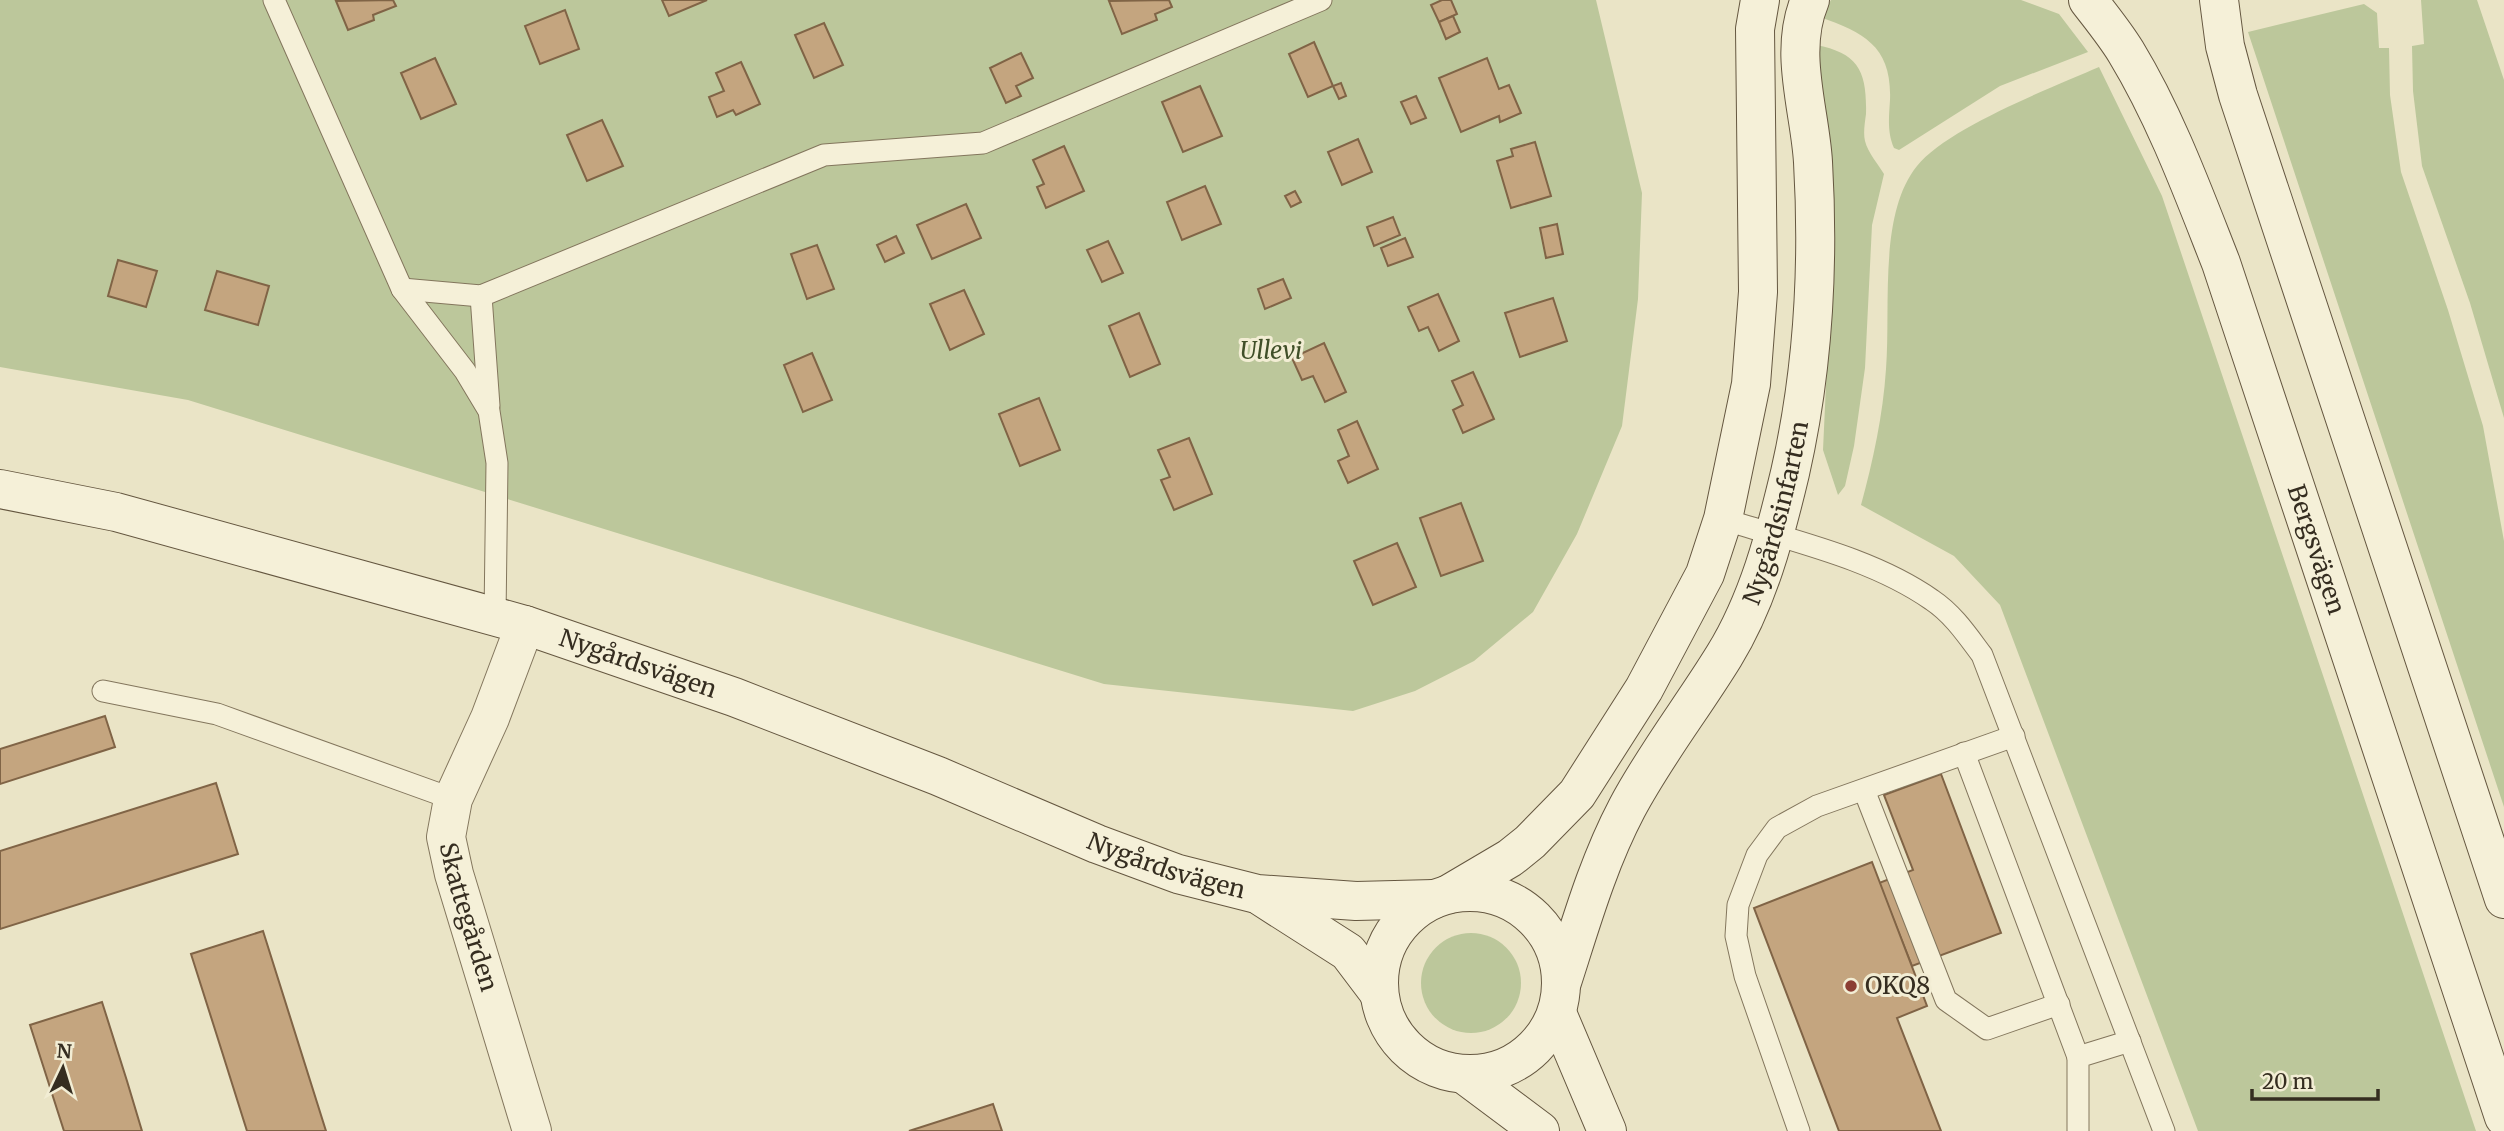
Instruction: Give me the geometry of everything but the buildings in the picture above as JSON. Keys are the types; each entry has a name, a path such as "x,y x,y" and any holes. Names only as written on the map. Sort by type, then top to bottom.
{"street":[{"name":"Nygårdsinfarten","path":"1442,896 1510,858 1530,842 1577,794 1675,635 1705,574 1723,519 1751,384 1758,292 1755,29 1760,0"},
{"name":"Nygårdsinfarten","path":"1560,997 1598,871 1627,808 1676,725 1724,657 1746,616 1774,535 1790,471 1810,352 1815,250 1813,160 1800,68 1802,33 1810,0"},
{"name":"Bergsvägen","path":"2088,0 2125,51 2147,90 2186,174 2221,263 2504,1117"},
{"path":"2219,0 2225,46 2242,107 2504,899"},
{"name":"Nygårdsvägen","path":"0,489 116,512 510,621 734,697 938,776 1143,861 1258,894 1356,901 1442,896"},
{"name":"Skattegården","path":"510,621 490,718 453,799 446,837 454,874 532,1131"},
{"name":"Nygårdsvägen","path":"1258,894 1348,952 1379,993"},
{"path":"1560,997 1536,1047 1503,1069 1465,1075 1433,1067 1406,1050 1388,1024 1379,993 1381,959 1391,937 1407,917 1442,896 1490,894 1509,900 1527,911 1552,943 1560,997 1607,1131"},
{"path":"1465,1075 1539,1131"}],"lane":[{"path":"274,0 402,289 465,371 489,411"},
{"path":"402,289 481,296 824,155 983,143 1321,0"},
{"path":"481,296 489,411 497,463 510,621"},
{"path":"1723,519 1903,582 1934,601 1961,625 1982,655 2164,1131"},
{"path":"103,691 217,714 453,799"},
{"path":"1798,1131 1745,976 1736,936 1738,905 1757,855 1777,828 1817,806 2014,736"},
{"path":"1964,753 2078,1057 2078,1131"},
{"path":"1864,790 1946,1000 1986,1029 2059,1004"},
{"path":"2078,1057 2130,1041"}],"green space":[{"name":"Ullevi","path":"0,0 1596,0 1642,193 1638,299 1622,426 1577,534 1533,612 1474,661 1415,691 1353,711 1104,684 188,400 0,367"},
{"path":"1831,0 2021,0 2059,14 2088,52 2000,86 1899,150 1894,148 1890,136 1889,82 1881,55 1862,36 1820,17"},
{"path":"2421,0 2477,0 2504,80 2504,418 2470,303 2422,166 2413,91 2412,46 2424,44"},
{"path":"2364,4 2377,13 2379,48 2389,48 2390,95 2401,172 2448,310 2483,426 2504,541 2504,807 2248,32"},
{"path":"1816,45 1842,53 1851,59 1862,76 1866,99 1865,141 1884,174 1872,225 1865,368 1854,446 1845,486 1838,495 1823,450 1832,254"},
{"path":"2099,67 2162,196 2476,1131 2198,1131 2000,605 1954,556 1861,505 1883,403 1891,236 1896,210 1905,186 1917,166 1952,137 2029,97"},
{"path":"1471,933 1490,937 1507,947 1517,964 1521,983 1517,1002 1507,1019 1490,1029 1471,1033 1452,1029 1435,1019 1425,1002 1421,983 1425,964 1435,947 1452,937"}],"place":[{"name":"OKQ8","path":"1851,986"}]}
